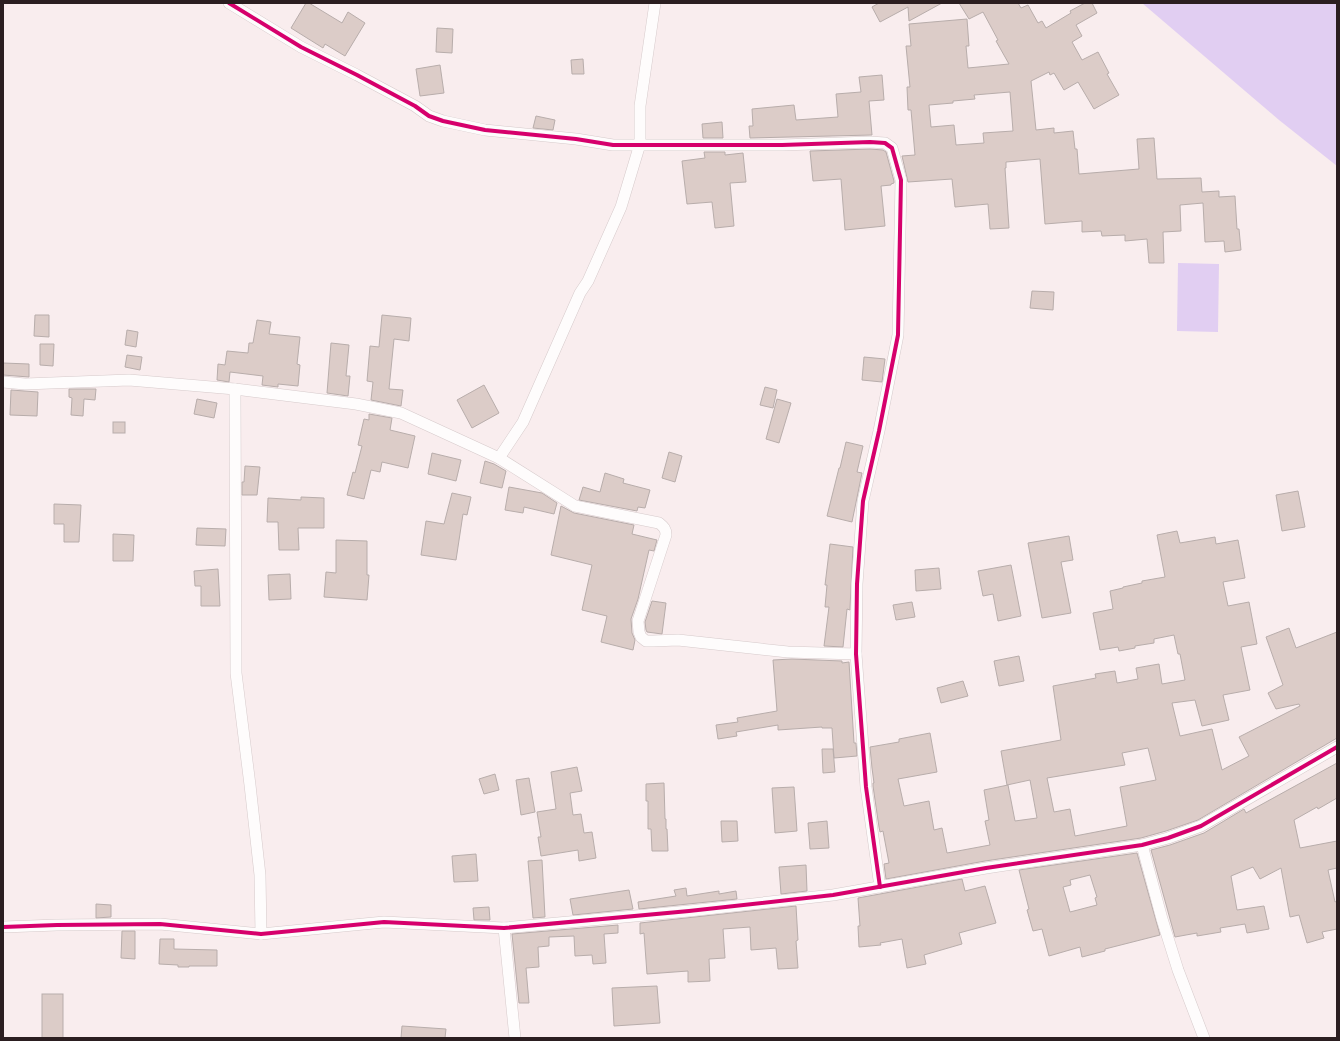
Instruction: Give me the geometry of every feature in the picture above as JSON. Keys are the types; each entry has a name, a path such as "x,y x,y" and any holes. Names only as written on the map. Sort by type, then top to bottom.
{"street":[{"path":"229,3 301,47 415,106 429,116 443,121 485,130 576,139 613,145 782,146 885,142 892,148 901,180 898,335 879,432 863,501 857,584 856,654 866,787 880,887"},
{"path":"499,458 523,422 580,293 588,280 621,207 640,144 640,106 655,3"},
{"path":"3,382 25,384 129,380 234,389 356,404 401,413 499,458 575,506 659,523 664,527 666,530 666,535 638,621 641,637 646,640 678,640 788,652 856,654"},
{"path":"234,389 236,673 260,875 261,934"},
{"path":"3,926 160,924 261,934 384,922 504,928 689,911 833,895 986,868 1142,844 1168,838 1201,826 1337,747"},
{"path":"1142,844 1162,919 1178,970 1204,1038"},
{"path":"504,928 515,1038"}],"shaded area":[{"path":"1142,3 1337,3 1337,166 1279,120"},
{"path":"1178,263 1219,264 1218,332 1177,331"}],"building":[{"path":"306,3 309,3 342,23 348,12 365,23 345,56 325,44 323,48 291,28"},
{"path":"879,3 942,3 909,21 908,7 880,22 872,7"},
{"path":"959,3 1018,3 1021,8 1028,5 1038,23 1042,21 1046,28 1071,13 1070,11 1085,3 1092,3 1097,13 1076,25 1082,36 1072,42 1082,60 1098,52 1109,73 1107,74 1119,95 1094,109 1078,82 1064,90 1054,73 1050,75 1049,72 1031,81 1036,130 1054,128 1054,133 1073,131 1075,149 1077,149 1079,174 1139,169 1137,139 1154,138 1157,179 1201,178 1202,192 1219,191 1219,197 1235,196 1237,229 1239,229 1241,250 1225,252 1224,241 1205,242 1203,203 1180,205 1181,231 1163,232 1164,263 1149,263 1147,239 1125,241 1125,235 1102,236 1101,231 1082,232 1082,221 1045,224 1040,159 1006,162 1005,168 1009,228 990,229 988,204 955,207 952,179 908,182 902,156 915,155 911,110 908,110 907,87 910,87 906,46 911,46 909,24 967,19 969,46 966,46 968,68 1009,64 996,41 998,40 983,12 969,19","holes":["1010,92 1013,131 983,133 984,143 956,145 954,125 931,127 929,105 975,99 974,95"]},
{"path":"437,28 453,29 452,53 436,52"},
{"path":"583,59 584,74 572,74 571,60"},
{"path":"440,65 444,93 420,96 416,69"},
{"path":"882,75 884,100 869,101 872,135 750,138 749,126 753,126 752,109 794,105 796,120 838,117 836,94 861,92 859,77"},
{"path":"536,116 555,120 553,130 533,128"},
{"path":"722,122 723,138 703,138 702,124"},
{"path":"883,150 886,152 894,181 891,185 881,186 885,226 845,230 841,179 813,181 810,151"},
{"path":"704,152 725,152 725,155 743,153 746,182 730,183 734,226 715,228 712,202 687,204 682,161 705,158"},
{"path":"1032,291 1054,292 1053,310 1030,308"},
{"path":"35,315 49,315 49,337 34,336"},
{"path":"382,315 411,318 409,341 394,339 389,389 403,390 401,406 371,400 373,382 367,381 370,346 379,347"},
{"path":"257,320 271,322 269,334 300,337 297,364 300,365 298,386 278,384 278,387 262,385 263,376 230,372 229,382 217,380 218,364 225,365 227,351 248,353 249,343 253,343"},
{"path":"127,330 138,332 136,347 125,345"},
{"path":"331,343 349,345 346,376 350,376 348,396 327,393"},
{"path":"40,344 54,344 53,366 40,365"},
{"path":"127,355 142,357 140,370 125,367"},
{"path":"864,357 885,359 882,382 862,380"},
{"path":"3,363 29,364 29,377 3,375"},
{"path":"484,385 499,413 472,428 457,400"},
{"path":"765,387 777,390 773,408 760,405"},
{"path":"69,389 96,389 95,400 84,399 83,416 71,415 72,398 69,397"},
{"path":"11,390 38,392 37,416 10,415"},
{"path":"197,399 217,403 214,418 194,414"},
{"path":"777,399 791,403 779,443 766,439"},
{"path":"369,414 392,418 390,430 415,436 408,468 382,462 380,472 371,470 364,499 347,495 353,472 355,473 362,446 358,445 364,419 369,420"},
{"path":"113,422 125,422 125,433 113,433"},
{"path":"846,442 863,446 857,472 862,473 852,522 827,516"},
{"path":"669,452 682,456 675,482 662,478"},
{"path":"432,453 461,460 456,481 428,474"},
{"path":"485,461 506,471 502,488 480,483"},
{"path":"245,466 260,467 257,495 242,495 242,482 244,482"},
{"path":"605,473 624,479 623,483 650,490 645,508 638,507 637,511 579,500 583,487 600,492"},
{"path":"509,487 542,493 557,503 554,514 524,507 523,513 505,510"},
{"path":"1298,491 1305,527 1282,531 1276,495"},
{"path":"452,493 471,497 467,515 463,514 456,560 421,555 426,521 444,524"},
{"path":"301,497 324,498 324,528 298,528 299,550 279,550 278,522 267,522 268,498 301,500"},
{"path":"54,504 81,505 79,542 64,542 64,524 54,524"},
{"path":"561,506 574,513 634,525 632,534 657,540 654,551 649,550 638,599 631,619 632,633 635,640 633,650 601,642 607,616 582,610 592,565 551,555"},
{"path":"197,528 226,529 225,546 196,545"},
{"path":"1177,531 1180,543 1215,537 1216,544 1238,540 1245,578 1223,582 1228,606 1249,602 1257,644 1241,647 1250,690 1223,695 1229,720 1202,726 1195,700 1172,703 1180,736 1212,729 1222,770 1249,756 1239,737 1300,706 1299,704 1276,709 1268,693 1283,685 1266,637 1289,628 1296,648 1337,632 1337,738 1198,820 1166,831 1141,838 985,861 886,879 884,864 889,863 883,831 880,832 879,827 873,786 874,783 870,747 899,742 899,739 930,733 937,772 898,779 904,806 929,801 934,830 942,828 947,853 990,845 985,821 989,820 984,790 1008,785 1015,821 1037,818 1030,780 1007,785 1001,751 1061,740 1053,686 1096,678 1095,674 1115,671 1117,683 1138,679 1136,668 1159,664 1162,684 1185,680 1180,654 1178,654 1174,635 1154,639 1154,643 1135,646 1135,648 1119,651 1118,647 1100,650 1093,613 1113,609 1110,591 1142,583 1142,581 1165,577 1157,535","holes":["1148,748 1156,780 1120,787 1127,826 1075,836 1070,809 1054,812 1047,778 1125,765 1122,753"]},
{"path":"113,534 134,535 133,561 113,561"},
{"path":"1069,536 1073,560 1061,562 1071,613 1042,618 1028,543"},
{"path":"336,540 367,541 367,575 369,575 367,600 324,597 326,572 336,573"},
{"path":"830,544 853,547 850,610 847,609 843,647 824,646 829,607 825,607 827,585 825,585"},
{"path":"1011,565 1021,616 998,621 993,594 983,596 978,571"},
{"path":"939,568 941,589 916,591 915,570"},
{"path":"218,569 220,606 201,606 201,586 195,586 194,571"},
{"path":"290,574 291,599 269,600 268,575"},
{"path":"652,601 666,603 662,634 647,632 646,630 645,622"},
{"path":"912,602 915,617 896,620 893,605"},
{"path":"1019,656 1024,681 999,686 994,661"},
{"path":"792,659 842,661 842,663 849,662 854,743 856,743 857,756 834,758 832,728 822,727 778,730 778,725 736,732 737,736 718,739 716,725 738,722 737,718 777,711 773,660"},
{"path":"963,681 968,696 941,703 937,688"},
{"path":"822,749 833,749 835,772 823,773"},
{"path":"1337,763 1337,798 1294,820 1300,848 1337,841 1337,868 1328,870 1335,902 1337,901 1337,929 1322,932 1324,938 1307,943 1299,915 1290,917 1281,868 1260,879 1253,867 1231,876 1237,910 1264,906 1269,929 1247,933 1245,924 1220,928 1221,932 1197,936 1197,933 1175,937 1151,850 1204,833 1244,809 1246,813"},
{"path":"577,767 582,791 570,793 573,815 581,814 584,833 592,832 596,858 579,861 578,850 541,856 538,837 541,837 537,812 556,809 551,772"},
{"path":"495,774 499,790 484,794 479,779"},
{"path":"529,778 535,812 521,815 516,780"},
{"path":"664,783 668,851 652,851 651,829 648,829 648,801 646,801 646,784"},
{"path":"794,787 797,831 775,833 772,788"},
{"path":"721,821 737,821 738,841 722,842"},
{"path":"827,821 829,848 810,849 808,823"},
{"path":"1137,853 1160,935 1105,949 1105,951 1082,957 1080,947 1049,956 1042,929 1033,931 1019,870","holes":["1090,875 1097,897 1095,898 1097,905 1070,912 1063,887 1071,885 1070,880"]},
{"path":"476,854 478,881 454,882 452,856"},
{"path":"542,860 545,917 533,918 528,861"},
{"path":"806,865 807,891 781,894 779,867"},
{"path":"962,879 965,891 985,886 996,923 959,933 962,944 924,955 926,964 907,968 902,939 880,943 881,945 859,947 858,926 860,926 858,898"},
{"path":"686,888 687,896 719,891 719,894 736,891 737,899 639,909 638,902 676,896 674,890"},
{"path":"629,890 633,909 573,915 570,899"},
{"path":"96,904 111,905 111,917 96,918"},
{"path":"796,906 798,968 778,969 776,948 751,950 750,927 723,929 725,958 709,959 710,981 688,982 688,971 647,974 644,933 640,934 640,923"},
{"path":"489,907 490,920 474,920 473,908"},
{"path":"618,925 618,933 604,934 606,963 593,964 592,955 575,956 574,936 549,937 549,946 538,947 539,967 526,968 529,1003 519,1003 512,934"},
{"path":"122,931 135,931 135,959 121,958"},
{"path":"160,939 174,939 174,949 217,950 217,966 178,967 178,965 159,964"},
{"path":"657,986 660,1023 614,1026 612,988"},
{"path":"42,994 63,994 63,1038 42,1038"},
{"path":"402,1026 446,1029 445,1038 401,1038"}],"cycle path":[{"path":"229,3 301,47 415,106 429,116 443,121 485,130 576,139 613,145 782,145 870,142 885,143 892,148 901,180 898,335 879,431 863,501 857,584 856,654 866,787 880,887"},
{"path":"3,927 160,924 261,934 384,922 504,928 689,911 833,895 986,868 1142,845 1168,838 1201,826 1337,747"}]}
